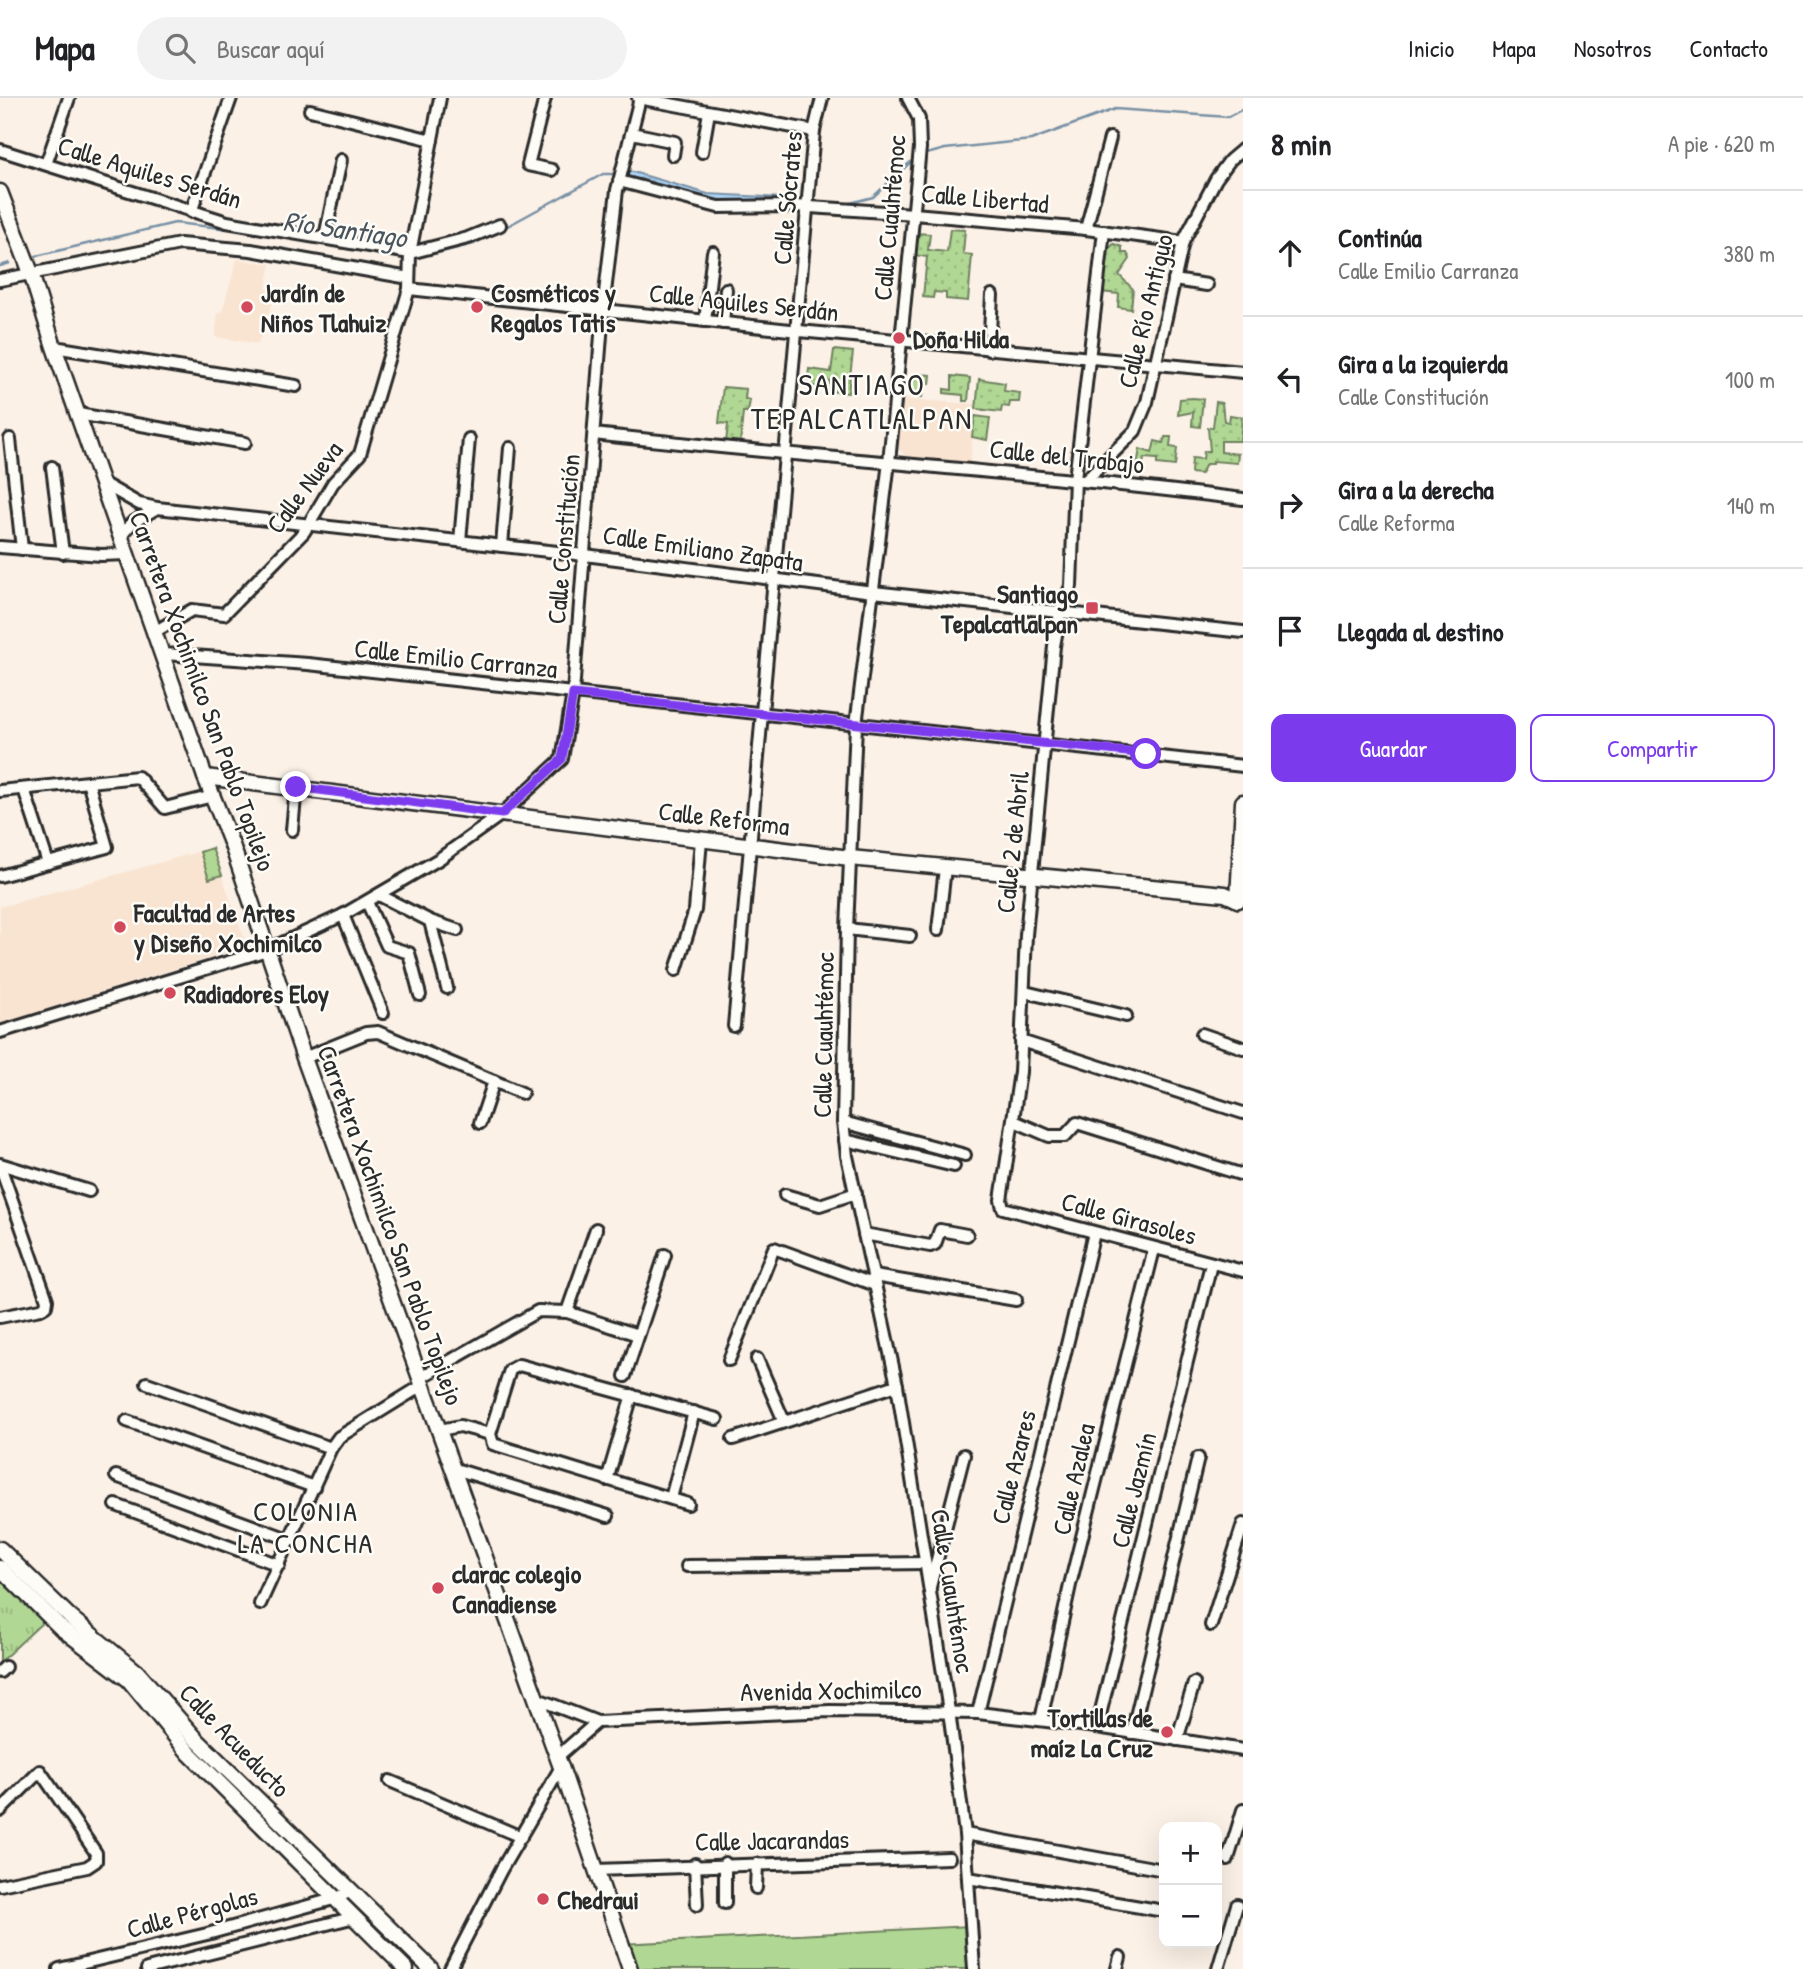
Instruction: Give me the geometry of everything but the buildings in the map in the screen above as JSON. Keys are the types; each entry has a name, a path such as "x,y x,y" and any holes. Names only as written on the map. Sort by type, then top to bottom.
{"street":[{"path":"46,164 69,98"},
{"path":"191,212 231,98"},
{"name":"Calle Nueva","path":"156,631 192,610 224,614 303,532 333,483 360,454 408,278 410,254 440,98"},
{"path":"545,98 528,165 552,170"},
{"path":"639,98 814,131"},
{"name":"Calle Constitución","path":"0,1032 267,950 343,915 439,859 502,814 562,759 573,694 603,310 619,180 639,98"},
{"path":"702,152 707,98"},
{"name":"Calle Sócrates","path":"734,1026 810,208 814,131 822,98"},
{"name":"Calle Cuauhtémoc","path":"908,98 919,119 920,148 889,462 856,725 847,929 843,1122 897,1385 949,1711 965,1834 974,1969"},
{"path":"310,110 432,141"},
{"path":"632,133 675,142 673,155"},
{"path":"1086,229 1110,138"},
{"name":"Calle Río Antiguo","path":"1087,479 1135,431 1147,402 1154,361 1183,242 1216,179 1230,160 1243,149"},
{"name":"Calle Aquiles Serdán","path":"0,150 227,222 325,237 410,254"},
{"path":"325,237 341,160"},
{"name":"Calle Libertad","path":"619,180 718,207 810,208 914,214 1086,229 1183,242"},
{"name":"Carretera Xochimilco San Pablo Topilejo","path":"0,192 32,273 54,347 304,1058 455,1469 630,1969"},
{"path":"410,254 468,238 500,225"},
{"name":"Calle 2 de Abril","path":"1003,1208 1001,1200 1014,1121 1031,877 1054,646 1060,613 1071,586 1075,479 1104,231"},
{"name":"Calle Aquiles Serdán","path":"0,280 180,244 275,254 603,310 901,342 1154,361 1243,372"},
{"path":"705,321 713,252"},
{"path":"1174,280 1207,285"},
{"path":"723,323 726,289"},
{"path":"989,350 992,295"},
{"path":"54,347 296,386"},
{"path":"78,414 245,443"},
{"name":"Calle del Trabajo","path":"594,434 787,456 1087,479 1243,499"},
{"path":"10,439 22,549"},
{"path":"460,541 469,439"},
{"path":"502,546 510,448"},
{"path":"52,467 63,553"},
{"name":"Calle Emiliano Zapata","path":"104,484 139,504 157,508 585,555 775,581 1243,632"},
{"path":"121,536 132,523 157,508"},
{"path":"0,547 63,553 127,554"},
{"name":"Calle Emilio Carranza","path":"164,654 308,664 1243,766"},
{"path":"0,791 138,777 165,808 213,796"},
{"name":"Calle Reforma","path":"205,777 701,841 1031,877 1225,894 1240,904"},
{"path":"0,876 107,847 88,782"},
{"path":"292,830 296,787"},
{"path":"24,789 48,863"},
{"path":"1240,904 1243,802"},
{"path":"676,970 695,910 701,841"},
{"path":"937,930 945,868"},
{"path":"379,895 430,921 457,930"},
{"path":"367,902 387,946 408,953 420,995"},
{"path":"343,915 383,1013"},
{"path":"430,921 447,988"},
{"path":"847,929 910,936"},
{"path":"1025,992 1126,1016"},
{"path":"304,1058 366,1032 378,1032 522,1093"},
{"path":"1202,1034 1243,1048"},
{"path":"1021,1041 1243,1113"},
{"path":"480,1123 494,1081"},
{"path":"1014,1121 1049,1136 1065,1136 1077,1123 1243,1175"},
{"path":"843,1122 965,1155"},
{"path":"845,1140 954,1166"},
{"path":"0,1165 89,1191"},
{"path":"0,1165 46,1306 0,1317"},
{"path":"785,1195 820,1205 856,1193"},
{"name":"Calle Girasoles","path":"1003,1208 1243,1271"},
{"path":"567,1312 596,1229"},
{"path":"864,1234 930,1246 935,1244 940,1230 967,1235"},
{"name":"Calle Azares","path":"978,1713 1094,1233"},
{"path":"729,1360 774,1248 875,1280 1016,1300"},
{"name":"Calle Azalea","path":"1041,1720 1070,1586 1154,1249"},
{"path":"625,1376 665,1255"},
{"name":"Calle Jazmín","path":"1097,1727 1211,1264"},
{"path":"260,1604 331,1448 344,1431 538,1311 567,1312 638,1335"},
{"path":"757,1359 784,1420"},
{"path":"688,1504 493,1444 490,1434 510,1370 514,1366 717,1419"},
{"path":"147,1383 331,1448"},
{"path":"733,1439 897,1385"},
{"path":"607,1480 632,1395"},
{"path":"671,1498 694,1412"},
{"path":"127,1421 314,1486"},
{"path":"440,1430 460,1426 490,1434"},
{"path":"929,1589 938,1566 964,1455"},
{"path":"1132,1733 1198,1458"},
{"path":"455,1469 608,1516"},
{"path":"116,1476 291,1540"},
{"path":"116,1505 279,1565"},
{"path":"1211,1625 1243,1524"},
{"name":"Calle Acueducto","path":"0,1549 71,1618 137,1672 197,1740 431,1969"},
{"path":"687,1566 925,1563"},
{"name":"Calle Acueducto","path":"0,1568 61,1628 128,1681 189,1753 406,1969"},
{"path":"1177,1740 1194,1683"},
{"path":"450,1969 559,1762 597,1722 535,1698"},
{"name":"Avenida Xochimilco","path":"597,1722 830,1711 949,1711 1097,1727 1243,1750"},
{"path":"0,1811 40,1770 96,1853 96,1861 87,1867 0,1885"},
{"path":"390,1782 521,1837"},
{"path":"1228,1858 1243,1810"},
{"path":"965,1834 1159,1869"},
{"name":"Calle Jacarandas","path":"596,1870 695,1864 949,1858"},
{"path":"725,1863 725,1903"},
{"path":"695,1864 697,1905"},
{"path":"756,1888 757,1864"},
{"path":"968,1878 1158,1910"},
{"name":"Calle Pérgolas","path":"59,1969 197,1936 337,1898 351,1891"},
{"path":"1218,1969 1237,1905"},
{"name":"Calle Pérgolas","path":"147,1969 355,1917"},
{"path":"197,1936 205,1955"},
{"path":"1117,1969 1120,1957"}],"shaded area":[{"name":"Jardín de Niños Tlahuiz","path":"237,259 271,264 266,288 276,293 258,344 215,337 218,313 222,312"},
{"path":"901,399 976,404 970,464 905,458 903,452 897,450"},
{"name":"Facultad de Artes y Diseño Xochimilco","path":"212,848 247,946 0,1024 0,907"}],"green space":[{"path":"950,229 965,230 963,254 972,255 968,301 946,299 946,293 934,292 933,298 923,297 927,257 914,255 916,233 930,234 928,250 947,252"},
{"path":"1114,244 1122,247 1122,253 1127,253 1130,259 1119,275 1133,289 1131,309 1118,307 1119,294 1101,292 1107,250"},
{"path":"834,350 853,352 848,393 830,391 830,381 821,379 820,387 807,385 809,369 831,372"},
{"path":"916,374 931,375 930,384 924,383 922,397 910,396 912,380 915,380"},
{"path":"952,376 970,378 968,401 963,401 963,395 944,393 944,389 952,390"},
{"path":"979,379 1005,383 1004,391 1020,393 1019,402 1010,402 1009,407 1002,406 1001,412 976,409"},
{"path":"723,387 746,389 745,399 750,400 748,412 743,412 740,444 726,443 728,424 719,423"},
{"path":"1180,399 1203,399 1200,427 1192,426 1193,412 1178,415"},
{"path":"1216,402 1222,403 1224,421 1229,422 1230,415 1242,417 1240,441 1221,441 1221,452 1238,454 1237,463 1213,461 1213,464 1206,464 1201,474 1191,473 1192,458 1203,459 1204,451 1210,451 1208,428 1213,427"},
{"path":"975,416 990,418 987,440 972,437"},
{"path":"1165,437 1171,437 1170,447 1177,448 1175,466 1157,464 1157,459 1144,458 1142,472 1136,471 1140,449 1152,453 1155,441 1163,443"},
{"path":"212,848 222,875 209,879 200,852"},
{"path":"0,1578 44,1621 0,1662"},
{"path":"970,1926 972,1969 631,1969 621,1944"}],"water":[{"path":"626,170 708,194 784,198 789,202 711,200 623,177"}],"waterway":[{"name":"Río Santiago","path":"923,155 945,149 1031,140 1115,109 1228,117 1243,109"},
{"name":"Río Santiago","path":"846,204 873,197 916,157"},
{"name":"Río Santiago","path":"504,228 603,174 617,174"},
{"name":"Río Santiago","path":"36,256 175,223 239,230 406,259"},
{"name":"Río Santiago","path":"412,259 474,244 498,231"},
{"name":"Río Santiago","path":"0,266 10,263"}],"place":[{"name":"Jardín de Niños Tlahuiz","path":"247,307"},
{"name":"Cosméticos y Regalos Tatis","path":"477,307"},
{"name":"Doña Hilda","path":"899,338"},
{"name":"Santiago Tepalcatlalpan","path":"1092,608"},
{"name":"Facultad de Artes y Diseño Xochimilco","path":"120,927"},
{"name":"Radiadores Eloy","path":"170,993"},
{"name":"clarac colegio Canadiense","path":"438,1588"},
{"name":"Tortillas de maíz La Cruz","path":"1167,1732"},
{"name":"Chedraui","path":"543,1899"}],"district":[{"name":"SANTIAGO TEPALCATLALPAN","path":"862,401"},
{"name":"COLONIA LA CONCHA","path":"306,1527"}],"route":[{"path":"296,787 502,814 562,759 573,694 1146,754"}]}
